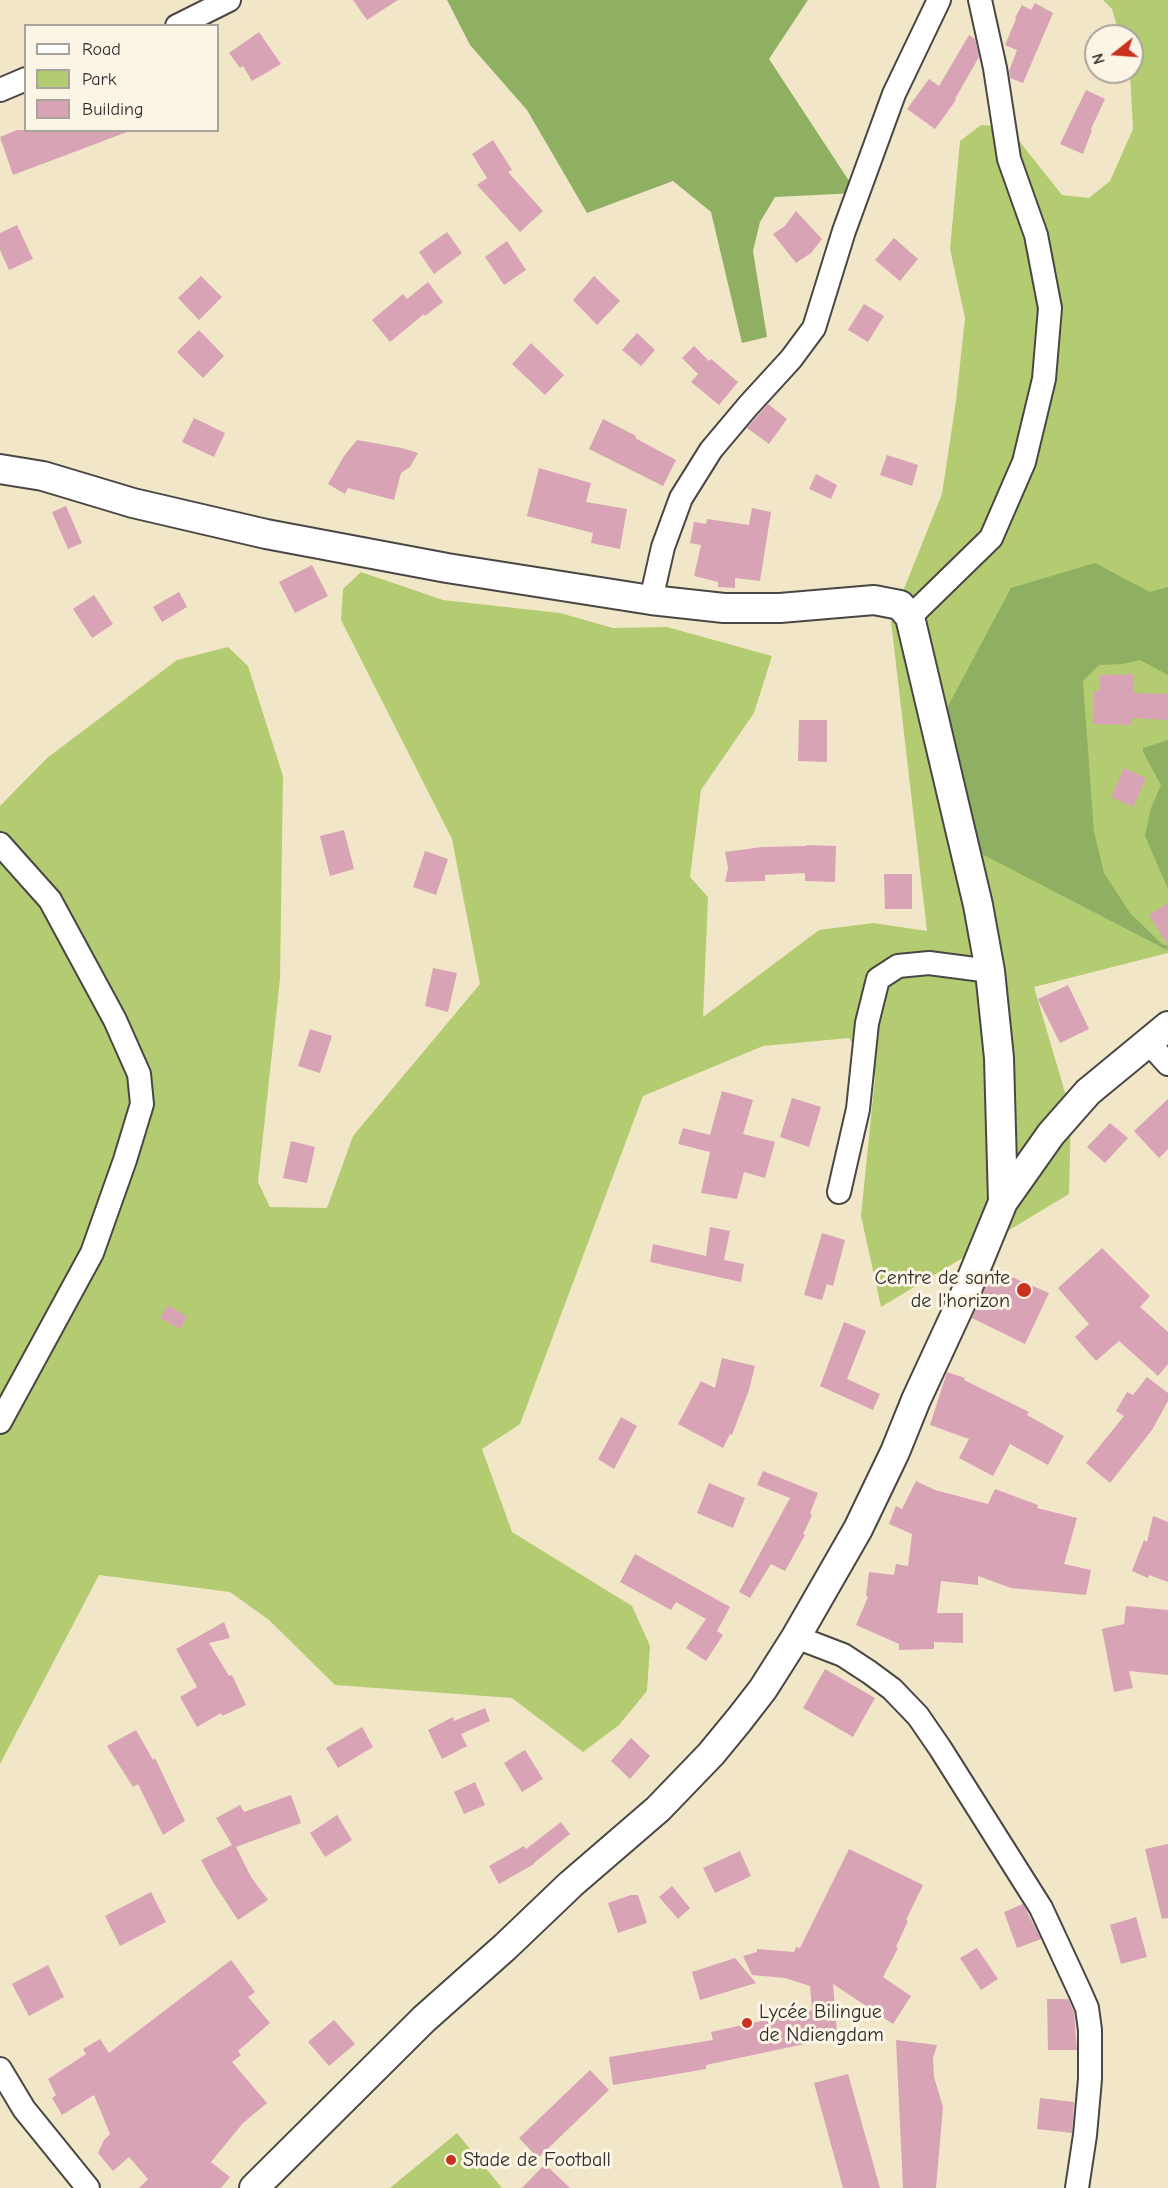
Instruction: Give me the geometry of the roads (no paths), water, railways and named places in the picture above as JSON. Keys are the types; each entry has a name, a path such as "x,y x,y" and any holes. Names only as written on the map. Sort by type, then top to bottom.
{"street":[{"path":"181,24 230,0"},
{"path":"651,600 663,547 681,498 711,450 791,359 814,328 844,231 894,94 939,0"},
{"path":"910,617 991,538 1024,462 1044,379 1050,308 1036,235 1010,159 995,68 980,0"},
{"path":"0,90 24,80"},
{"path":"0,469 43,476 133,503 254,532 447,568 651,600 724,609 780,608 874,600 900,605 910,617 978,905 990,971 999,1058 1003,1202"},
{"path":"0,844 50,900 115,1020 139,1074 142,1104 92,1253 0,1422"},
{"path":"839,1192 858,1109 867,1023 878,979 898,966 930,963 990,971"},
{"path":"254,2188 424,2019 571,1884 658,1809 711,1754 739,1720 763,1689 796,1637 858,1529 966,1292 1003,1202 1051,1134 1088,1092 1158,1034 1168,1064"},
{"path":"796,1637 843,1655 892,1689 918,1716 1041,1908 1087,2008 1090,2030 1090,2079 1077,2188"},
{"path":"0,2069 24,2109 88,2188"}],"place":[{"name":"Centre de sante de l'horizon","path":"1024,1290"},
{"name":"Lycée Bilingue de Ndiengdam","path":"747,2023"},
{"name":"Stade de Football","path":"451,2160"}]}
